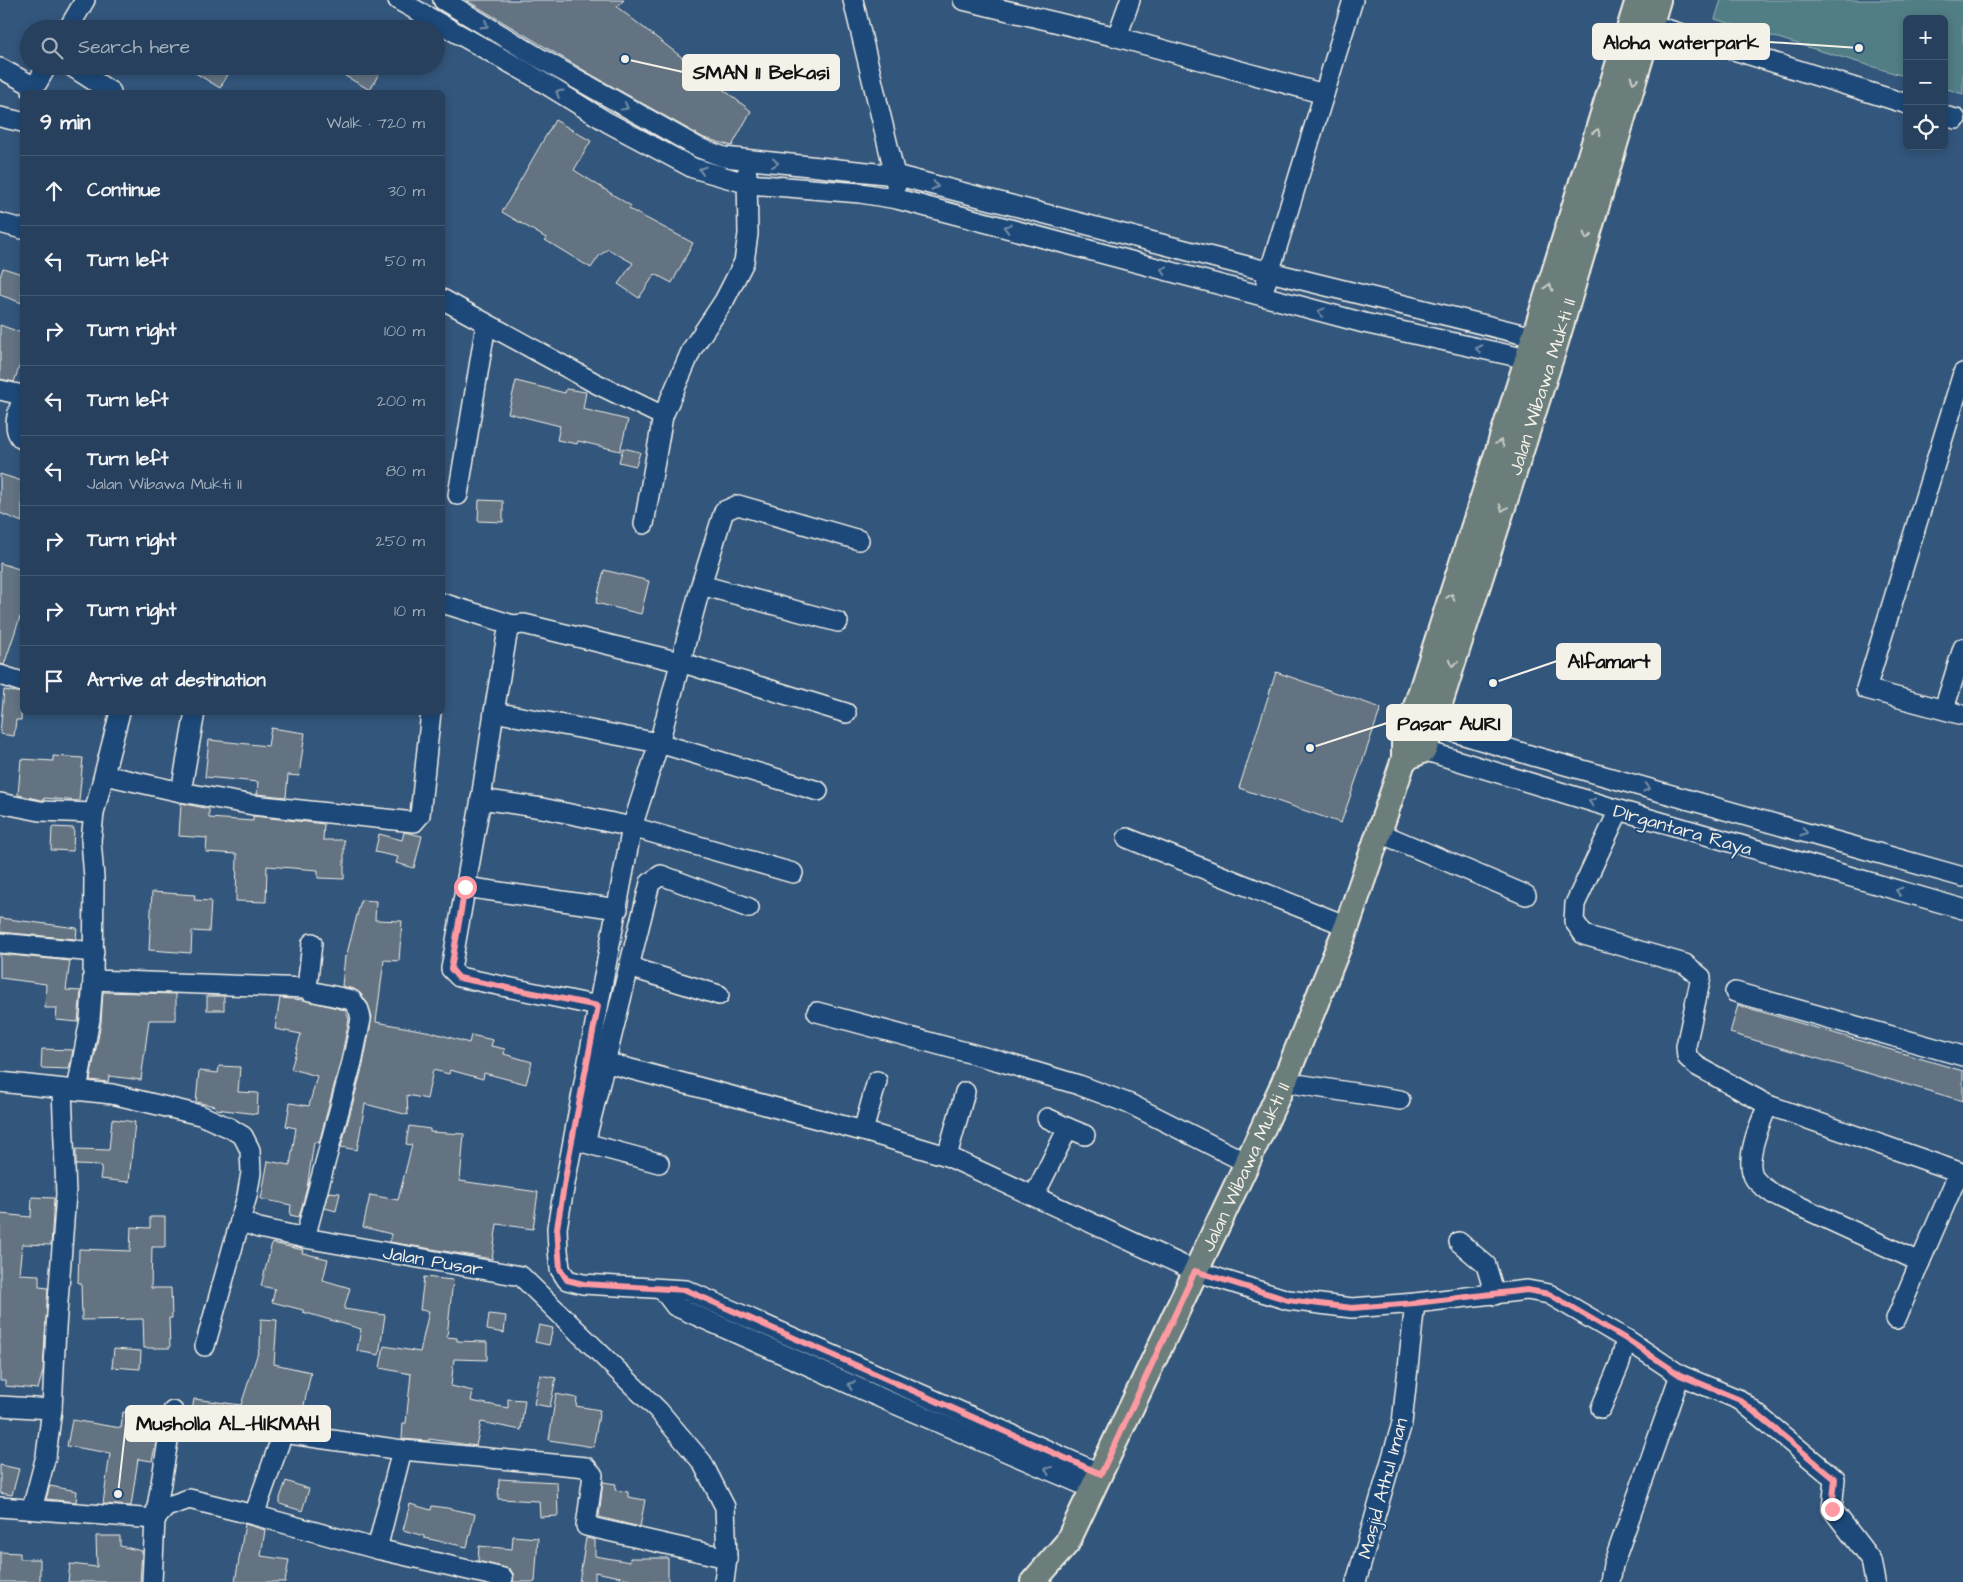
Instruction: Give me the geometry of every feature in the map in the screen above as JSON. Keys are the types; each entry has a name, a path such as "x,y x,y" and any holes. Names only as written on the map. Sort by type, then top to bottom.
{"main road":[{"name":"Jalan Wibawa Mukti II","path":"1541,350 1638,0"},
{"name":"Jalan Wibawa Mukti II","path":"1033,1582 1067,1543 1097,1482 1284,1082 1347,926 1422,722 1541,350 1658,0"}],"street":[{"path":"73,20 85,0"},
{"path":"398,0 440,20"},
{"path":"443,0 607,122 693,168 748,184 860,193 897,199 1364,323 1541,350"},
{"path":"853,0 895,175 897,199"},
{"path":"963,0 1117,37 1324,94"},
{"path":"1117,37 1130,0"},
{"path":"1263,296 1353,0"},
{"path":"445,23 699,148 724,157 895,175 1270,272 1541,350"},
{"path":"1650,24 1903,103"},
{"path":"0,68 33,90 42,75"},
{"path":"85,75 108,90"},
{"path":"644,524 663,416 692,349 724,301 744,262 748,234 746,160"},
{"path":"0,223 20,228"},
{"path":"445,301 595,383 663,416"},
{"path":"458,495 486,324"},
{"path":"1963,373 1866,689 1963,715"},
{"path":"0,390 20,395"},
{"path":"20,406 16,425 20,437"},
{"path":"859,540 738,505 724,511 701,585 659,743 632,827 558,1221 560,1269 567,1280 583,1284 686,1290 888,1380 1097,1482"},
{"path":"701,585 838,622"},
{"path":"445,604 513,626 524,624 680,662 846,713"},
{"path":"513,626 508,635 494,712 481,799 451,969 459,978 598,1006"},
{"path":"1944,709 1963,648"},
{"path":"0,675 20,681"},
{"path":"494,712 659,743 818,791"},
{"path":"32,1509 46,1456 52,1410 66,1194 69,1089 90,1019 94,952 94,878 91,840 94,812 105,776 119,715"},
{"path":"182,792 195,715"},
{"path":"105,776 253,805 414,822 420,815 431,715"},
{"name":"DIrgantara Raya","path":"1422,722 1533,756 1963,877"},
{"name":"DIrgantara Raya","path":"1411,751 1525,781 1963,909"},
{"path":"1525,781 1533,756"},
{"path":"481,799 542,808 632,827 793,873"},
{"path":"0,803 40,811 94,812"},
{"path":"1619,810 1575,904 1574,920 1584,936 1685,964 1701,978 1686,1046 1687,1058 1697,1066 1768,1105 1961,1166 1955,1186 1896,1319"},
{"path":"1380,833 1526,895"},
{"path":"1127,838 1347,926"},
{"path":"1928,899 1936,869"},
{"path":"660,1163 585,1143 650,882 661,875 749,908"},
{"path":"465,887 618,909"},
{"path":"0,943 94,952"},
{"path":"307,988 312,943"},
{"path":"629,967 719,995"},
{"path":"93,980 307,988 352,1000 359,1010 361,1020 350,1070 305,1238"},
{"path":"1735,992 1963,1056"},
{"path":"817,1012 999,1061 1079,1085 1130,1104 1247,1163"},
{"path":"604,1062 863,1131 947,1156 1195,1271 1288,1300 1352,1308 1495,1295 1527,1290 1549,1294 1626,1339 1680,1375 1740,1400 1835,1479 1832,1509 1872,1560 1875,1582"},
{"path":"863,1131 877,1081"},
{"path":"0,1082 112,1094 200,1115 243,1136 250,1150 251,1173 247,1196 205,1346"},
{"path":"1284,1082 1400,1100"},
{"path":"947,1156 965,1092"},
{"path":"1768,1105 1758,1128 1750,1163 1755,1180 1773,1194 1920,1262"},
{"path":"1034,1196 1076,1131 1047,1118"},
{"name":"Jalan Pusar","path":"240,1221 259,1228 305,1238 521,1276 658,1410 702,1462 725,1507 727,1558 724,1582"},
{"path":"1459,1242 1486,1265 1495,1295"},
{"path":"663,1290 675,1306 881,1398 1097,1482"},
{"path":"702,1318 709,1300"},
{"name":"Masjid Athul Iman","path":"1356,1582 1402,1423 1415,1303"},
{"path":"1601,1408 1620,1363 1626,1339"},
{"path":"1610,1582 1613,1565 1680,1375"},
{"path":"881,1398 888,1380"},
{"path":"0,1406 52,1410"},
{"path":"152,1582 155,1519 173,1411"},
{"path":"254,1515 283,1432 402,1450 586,1467 594,1475 586,1526 727,1558"},
{"path":"377,1549 402,1450"},
{"path":"155,1519 166,1507 189,1499 377,1549 503,1578"},
{"path":"0,1507 155,1519"}],"green space":[{"path":"1721,0 1963,0 1963,94 1948,89 1948,15 1903,15 1903,76 1715,19"}],"building":[{"path":"466,0 624,0 617,7 751,111 732,146 704,138 592,75"},
{"path":"199,75 228,75 220,88"},
{"path":"346,75 378,75 370,90"},
{"path":"555,120 591,141 574,170 631,206 629,209 693,243 672,283 655,274 639,298 618,284 633,263 608,249 599,256 591,268 502,212"},
{"path":"3,268 20,273 20,302 0,295 0,277"},
{"path":"0,325 20,332 20,365 14,382 0,379"},
{"path":"516,381 565,393 566,389 586,392 583,409 628,420 620,451 578,441 577,444 557,440 560,426 508,413"},
{"path":"623,448 640,452 636,466 619,462"},
{"path":"0,474 20,480 20,521 0,513"},
{"path":"479,500 503,501 503,522 478,521"},
{"path":"0,563 20,569 20,617 4,665 0,664"},
{"path":"604,570 649,581 641,614 596,603"},
{"path":"1276,672 1381,708 1341,823 1239,788"},
{"path":"4,690 20,693 21,720 16,720 14,736 0,734"},
{"path":"271,728 305,733 299,776 288,775 286,797 257,794 258,782 205,777 209,740 268,746"},
{"path":"53,756 83,758 79,801 44,798 44,800 41,800 18,795 21,759 53,761"},
{"path":"181,803 209,809 209,818 253,821 253,816 324,824 323,840 344,840 344,879 318,878 318,870 267,866 266,902 236,901 237,854 206,852 207,838 179,836"},
{"path":"52,827 74,828 73,851 51,850"},
{"path":"404,832 422,836 414,868 396,863 398,857 375,852 379,834 402,840"},
{"path":"152,892 195,895 194,900 211,901 209,932 192,931 191,953 149,950"},
{"path":"361,900 376,901 375,920 402,921 399,961 384,960 376,1022 431,1032 469,1043 471,1035 493,1040 491,1046 505,1049 504,1054 532,1062 526,1084 484,1073 483,1079 450,1070 449,1074 433,1070 427,1099 407,1095 408,1115 365,1104 357,1150 341,1147 363,1065 372,1017 368,1004 361,994 354,989 342,986 345,956"},
{"path":"0,918 77,928 76,939 0,932"},
{"path":"0,954 70,961 66,990 81,991 78,1022 56,1020 57,1008 45,1008 46,984 0,978"},
{"path":"103,992 176,994 176,1020 149,1020 141,1080 109,1076 108,1082 90,1080 101,1023"},
{"path":"207,996 224,996 224,1010 207,1010"},
{"path":"280,998 304,1000 345,1010 349,1019 341,1059 319,1143 314,1142 307,1188 299,1217 290,1215 291,1205 261,1199 268,1161 290,1165 296,1128 286,1126 290,1103 309,1106 317,1076 291,1069 301,1034 275,1029"},
{"path":"1738,1005 1963,1071 1963,1101 1730,1033"},
{"path":"42,1049 73,1050 69,1069 41,1068"},
{"path":"219,1066 240,1067 238,1092 258,1093 257,1114 216,1109 215,1106 196,1102 199,1071 218,1073"},
{"path":"112,1119 135,1122 129,1182 100,1179 102,1166 76,1165 76,1149 109,1150"},
{"path":"409,1126 430,1129 430,1132 464,1134 460,1181 538,1192 533,1229 497,1224 492,1259 390,1242 391,1234 363,1227 370,1195 398,1200 412,1145 406,1144"},
{"path":"329,1192 340,1193 336,1211 325,1208"},
{"path":"32,1197 54,1198 51,1245 22,1244 19,1274 39,1275 39,1287 48,1288 43,1371 38,1389 5,1386 5,1381 0,1381 0,1214 31,1217"},
{"path":"150,1217 165,1217 165,1247 152,1247 151,1288 171,1288 170,1348 144,1348 143,1319 82,1320 81,1283 78,1283 79,1249 130,1251 131,1227 150,1228"},
{"path":"272,1243 303,1250 302,1253 328,1259 323,1280 350,1288 344,1309 385,1315 379,1355 357,1351 361,1329 272,1302 275,1289 261,1286"},
{"path":"424,1277 453,1280 447,1337 457,1338 457,1341 487,1342 487,1360 454,1359 451,1386 473,1391 471,1401 508,1408 508,1399 525,1400 521,1430 481,1422 476,1446 429,1439 429,1441 402,1439 403,1423 406,1423 411,1374 380,1368 384,1346 420,1352 429,1311 420,1310"},
{"path":"489,1314 506,1316 504,1333 487,1330"},
{"path":"261,1319 277,1320 274,1364 311,1372 300,1424 284,1422 275,1425 257,1421 254,1441 237,1438 240,1424 191,1417 194,1399 241,1405 260,1346"},
{"path":"539,1325 553,1328 549,1345 535,1342"},
{"path":"114,1349 141,1351 140,1369 112,1367"},
{"path":"540,1375 556,1378 550,1407 534,1404"},
{"path":"556,1394 577,1398 576,1406 600,1410 593,1447 549,1440"},
{"path":"123,1412 161,1417 152,1461 138,1459 131,1506 103,1504 110,1453 67,1446 72,1420 121,1428"},
{"path":"0,1465 19,1469 12,1495 0,1493"},
{"path":"499,1479 557,1482 558,1516 540,1517 539,1501 498,1499"},
{"path":"286,1481 309,1489 302,1511 280,1504 280,1498"},
{"path":"603,1482 616,1484 615,1490 628,1492 628,1497 645,1500 640,1527 599,1517"},
{"path":"50,1486 77,1491 76,1502 46,1499"},
{"path":"410,1504 431,1510 432,1506 475,1514 467,1547 424,1538 424,1536 403,1530"},
{"path":"245,1524 265,1530 261,1556 289,1560 285,1582 235,1582"},
{"path":"96,1536 120,1536 120,1546 142,1551 140,1582 68,1582 70,1564 97,1567"},
{"path":"513,1536 538,1538 535,1582 513,1582 514,1575 510,1569 478,1561 479,1546 512,1549"},
{"path":"586,1538 595,1540 595,1556 630,1562 630,1558 668,1558 668,1582 630,1582 630,1579 595,1572 595,1582 579,1582"},
{"path":"0,1552 20,1553 20,1559 40,1559 40,1582 0,1582"}],"place":[{"name":"Aloha waterpark","path":"1859,48"},
{"name":"SMAN 11 Bekasi","path":"625,59"},
{"name":"Alfamart","path":"1493,683"},
{"name":"Pasar AURI","path":"1310,748"},
{"name":"Musholla AL-HIKMAH","path":"118,1494"}],"route":[{"path":"465,887 451,969 459,978 502,985 598,1006 557,1228 560,1269 567,1280 583,1284 686,1290 1101,1474 1195,1271 1288,1300 1352,1308 1495,1295 1527,1290 1549,1294 1626,1339 1680,1375 1740,1400 1835,1479 1832,1509"}]}
